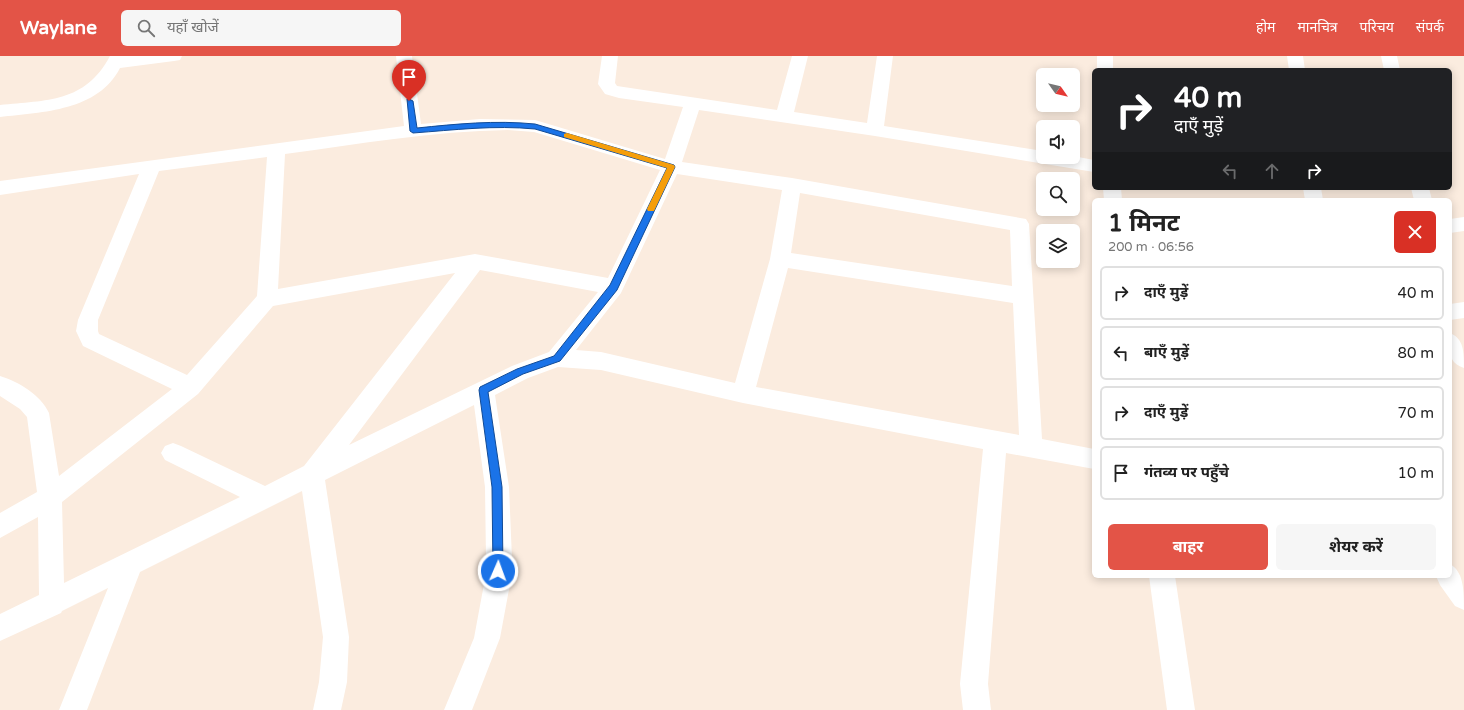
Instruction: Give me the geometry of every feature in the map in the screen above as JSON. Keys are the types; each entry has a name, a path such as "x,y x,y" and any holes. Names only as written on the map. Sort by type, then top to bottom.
{"street":[{"path":"0,111 59,104 85,95 100,85 116,60 174,56"},
{"path":"404,56 413,131"},
{"path":"610,56 606,84 611,90 875,130 1092,166"},
{"path":"784,116 800,56"},
{"path":"875,130 885,56"},
{"path":"1104,56 1105,68"},
{"path":"1296,56 1297,68"},
{"path":"1389,56 1392,68"},
{"path":"557,358 614,287 671,167 693,103"},
{"path":"0,188 109,171 413,131 484,124 512,124 535,126 671,167 792,185 1018,224 1031,448"},
{"path":"0,526 50,497 190,386 267,299 276,150"},
{"path":"152,166 88,320 87,331 91,340 190,386"},
{"path":"743,394 780,259 792,185"},
{"path":"1452,226 1464,224"},
{"path":"780,259 1022,296"},
{"path":"267,299 475,262 614,287"},
{"path":"327,710 333,682 336,637 312,475 475,262"},
{"path":"1452,312 1464,310"},
{"path":"1452,344 1464,359"},
{"path":"0,628 52,604 520,372 557,358 601,361 743,394 1092,459"},
{"path":"0,385 28,402 38,413 50,497 52,604"},
{"path":"458,710 487,638 497,584 499,559 497,487 483,390"},
{"path":"978,710 974,684 995,441"},
{"path":"172,453 266,498"},
{"path":"73,710 130,565"},
{"path":"1162,578 1181,710"},
{"path":"1450,578 1464,597"}],"slow traffic":[{"path":"567,136 671,167 651,209"}],"route":[{"path":"409,101 413,131 484,124 535,126 671,167 614,287 557,358 520,372 483,390 497,487 498,571"}]}
